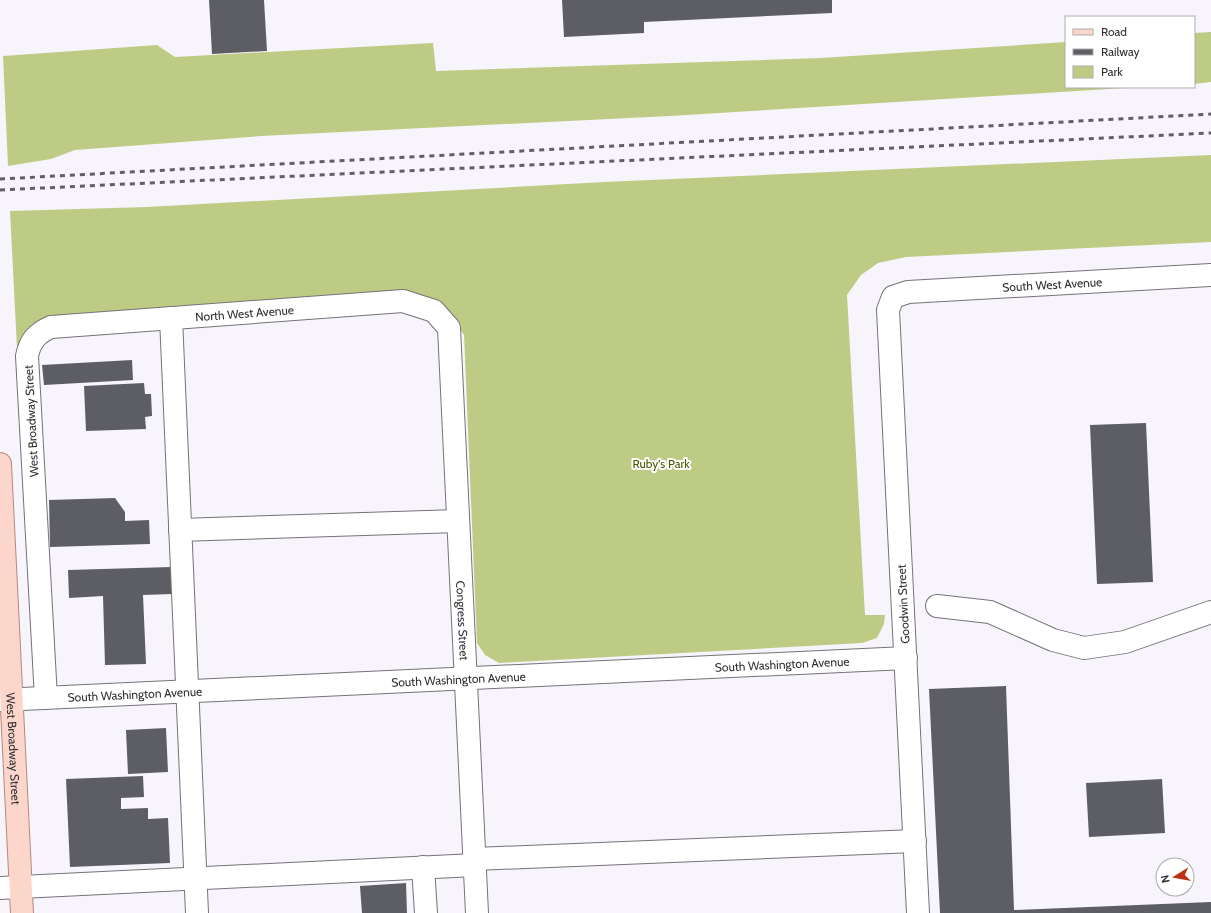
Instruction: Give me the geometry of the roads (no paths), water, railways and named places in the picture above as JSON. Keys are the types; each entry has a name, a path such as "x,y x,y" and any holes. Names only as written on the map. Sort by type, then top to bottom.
{"main road":[{"name":"West Broadway Street","path":"0,464 10,887 22,913"}],"street":[{"name":"South West Avenue","path":"893,296 908,292 1211,275"},
{"name":"Goodwin Street","path":"893,296 888,310 918,913"},
{"name":"North West Avenue","path":"34,338 42,331 51,327 403,301 434,311 449,328"},
{"path":"171,318 197,913"},
{"name":"Congress Street","path":"449,328 477,913"},
{"name":"West Broadway Street","path":"34,338 29,345 27,356 46,698"},
{"path":"180,530 458,521"},
{"path":"937,606 990,612 1053,640 1084,648 1125,642 1211,612"},
{"name":"South Washington Avenue","path":"6,700 906,658"},
{"path":"10,887 196,879 423,867 475,862 915,841"},
{"path":"423,867 426,913"}],"railway":[{"path":"0,179 1211,114"},
{"path":"0,190 1211,133"}],"park label":[{"name":"Ruby's Park","path":"661,463"}]}
